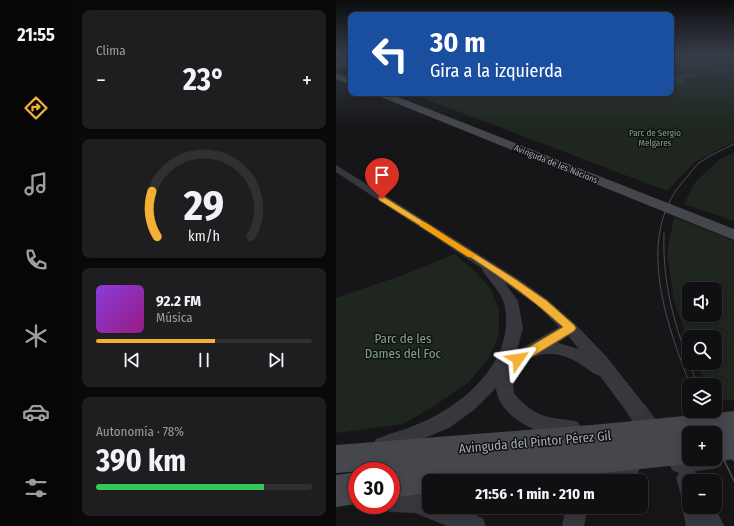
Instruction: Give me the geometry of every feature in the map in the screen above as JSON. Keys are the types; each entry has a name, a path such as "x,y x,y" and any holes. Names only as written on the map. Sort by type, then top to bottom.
{"street":[{"name":"Avinguda de les Nacions","path":"387,96 716,224 734,235"},
{"name":"Avinguda de les Nacions","path":"399,96 624,188"},
{"path":"336,168 512,281 543,303 570,328 600,360 612,379 636,409"},
{"name":"Avinguda de les Nacions","path":"716,224 734,227"},
{"path":"336,455 388,445 442,422 468,404 491,382 501,368 509,350 515,328 510,301 485,265"},
{"name":"Avinguda del Pintor Pérez Gil","path":"570,328 518,359 510,369 506,380 505,392 514,408 537,423 556,428 606,454 688,474"},
{"path":"534,350 555,348 573,352 588,359 612,379"},
{"name":"Avinguda del Pintor Pérez Gil","path":"606,454 727,414 734,416"},
{"name":"Avinguda del Pintor Pérez Gil","path":"400,483 606,454 734,423"},
{"path":"722,447 734,446"},
{"name":"Avinguda del Pintor Pérez Gil","path":"336,459 606,454 682,458"},
{"name":"Avinguda del Pintor Pérez Gil","path":"722,458 734,457"},
{"path":"336,491 348,489"},
{"path":"336,499 348,500"},
{"path":"400,501 415,502 476,526"},
{"path":"573,526 576,514"},
{"path":"695,514 698,526"},
{"path":"706,514 713,526"}],"green space":[{"name":"Parc de Sergio Melgares","path":"674,79 734,79 734,142 695,162 667,191 417,96 674,96"},
{"path":"734,152 734,221 684,204 696,181 719,160"},
{"path":"674,217 734,241 734,400 722,401 722,378 703,378 699,370 722,370 722,330 684,330 674,301 667,253"},
{"name":"Parc de les Dames del Foc","path":"455,254 477,273 491,290 499,310 499,334 490,357 469,382 434,406 403,424 336,433 336,298 406,274"}],"shaded area":[{"path":"674,79 683,79 685,83 684,85 679,85 674,82"}],"tunnel":[{"path":"636,409 654,434"}],"tram line":[{"path":"687,378 664,306 659,278 658,251 661,224 671,199 696,166 707,158 734,144"},
{"path":"664,233 664,254 668,292 672,311 677,329 695,378"},
{"path":"704,418 708,426"},
{"path":"712,418 734,461"},
{"path":"722,456 734,481"}],"slow traffic":[{"path":"423,224 472,256"}],"route":[{"path":"382,199 512,281 543,303 570,328 518,359"}]}
